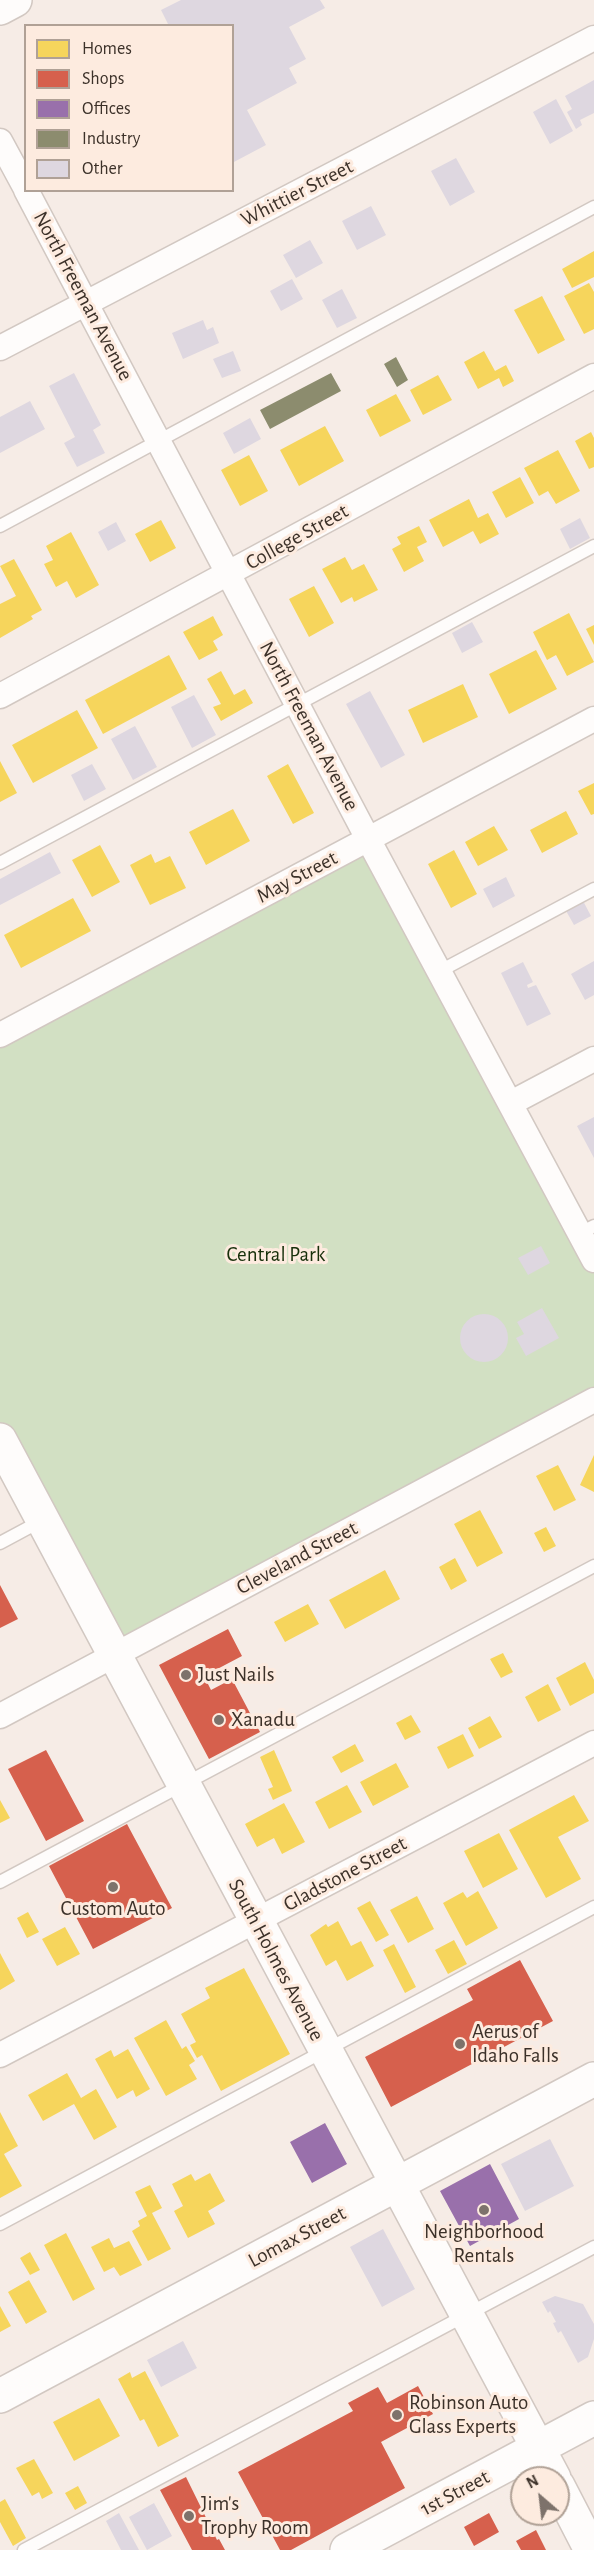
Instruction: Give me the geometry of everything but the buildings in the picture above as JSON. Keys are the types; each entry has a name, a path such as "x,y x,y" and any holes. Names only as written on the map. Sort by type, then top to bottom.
{"main road":[{"path":"0,8 15,0"},
{"name":"South Holmes Avenue","path":"0,1440 395,2184 548,2466"},
{"name":"Lomax Street","path":"0,2396 594,2079"},
{"name":"1st Street","path":"347,2550 594,2418"},
{"path":"570,2509 591,2550"}],"street":[{"name":"Whittier Street","path":"0,348 594,38"},
{"name":"North Freeman Avenue","path":"0,141 24,186"},
{"name":"North Freeman Avenue","path":"27,192 160,440 368,839 511,1102 587,1230 594,1260"},
{"name":"College Street","path":"0,696 230,574 594,375"},
{"name":"May Street","path":"0,1035 594,720"},
{"path":"511,1102 594,1059"},
{"name":"Cleveland Street","path":"0,1716 594,1400"},
{"name":"Gladstone Street","path":"0,2055 594,1743"}],"lane":[{"path":"0,526 594,207"},
{"path":"0,863 594,546"},
{"path":"440,970 594,889"},
{"path":"0,1543 42,1520"},
{"path":"0,1882 182,1783 594,1566"},
{"path":"0,2224 594,1907"},
{"path":"24,2550 594,2247"}],"green space":[{"name":"Central Park","path":"368,839 594,1262 594,1400 115,1655 0,1440 0,1035"}],"place":[{"name":"Just Nails","path":"186,1675"},
{"name":"Xanadu","path":"219,1720"},
{"name":"Custom Auto","path":"113,1887"},
{"name":"Aerus of Idaho Falls","path":"460,2044"},
{"name":"Neighborhood Rentals","path":"484,2210"},
{"name":"Robinson Auto Glass Experts","path":"397,2415"},
{"name":"Jim's Trophy Room","path":"189,2516"}]}
